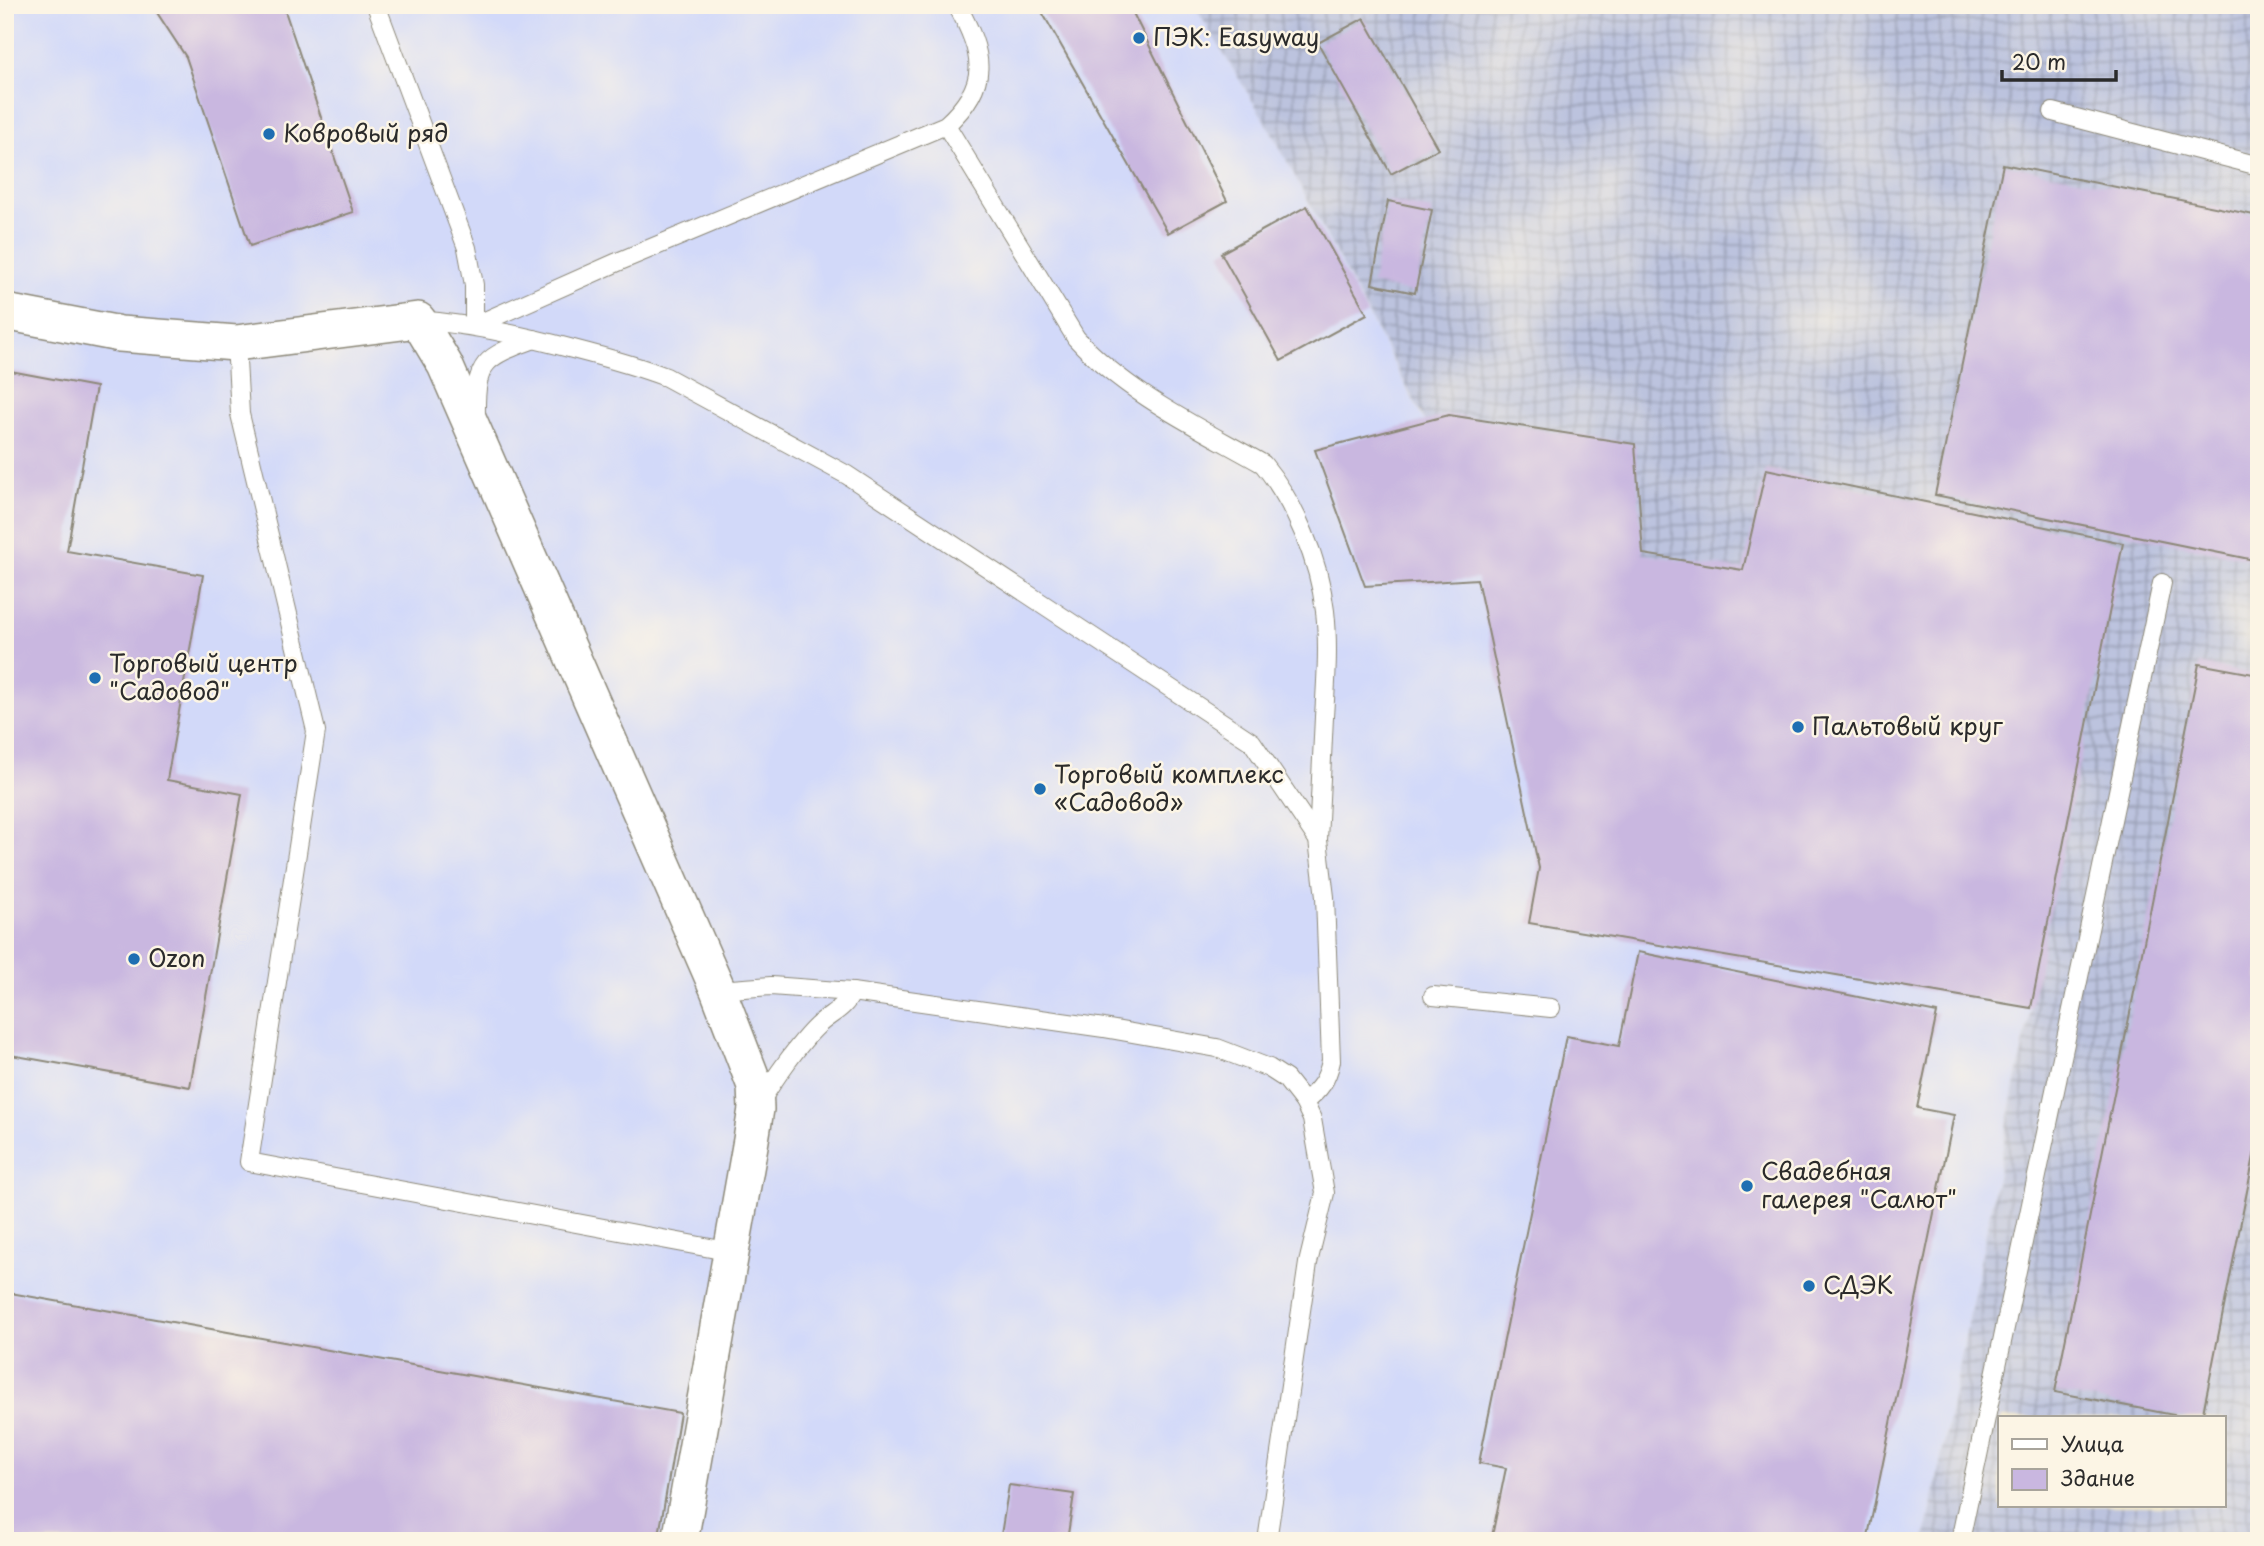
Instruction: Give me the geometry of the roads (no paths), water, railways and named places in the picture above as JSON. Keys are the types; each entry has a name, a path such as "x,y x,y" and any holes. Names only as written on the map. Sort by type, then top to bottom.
{"street":[{"path":"5,312 120,334 236,343 418,320 445,365 718,990 755,1086 756,1109 680,1541"}],"lane":[{"path":"376,5 467,248 474,285 474,326"},
{"path":"474,326 620,261 946,125 973,95 980,66 973,34 957,5"},
{"path":"2053,112 2259,166"},
{"path":"946,125 1076,338 1098,362 1128,386 1263,464 1275,479 1296,519 1313,561 1325,609 1328,659 1318,840 1325,897 1331,1061 1329,1074 1322,1087 1304,1102"},
{"path":"418,320 474,326 636,365 666,377 869,490 1251,742 1318,840"},
{"path":"476,437 476,390 482,367 493,356 506,349 534,339"},
{"path":"236,343 240,414 316,731 248,1162 732,1252"},
{"path":"1960,1541 2162,583"},
{"path":"718,990 771,986 852,992 1104,1028 1217,1048 1269,1068 1286,1079 1304,1102 1312,1119 1325,1193 1308,1263 1267,1541"},
{"path":"756,1109 769,1086 817,1026 842,1009 852,992"},
{"path":"1433,996 1551,1008"}],"place":[{"name":"ПЭК: Easyway","path":"1139,38"},
{"name":"Ковровый ряд","path":"269,134"},
{"name":"Торговый центр \"Садовод\"","path":"95,678"},
{"name":"Пальтовый круг","path":"1798,727"},
{"name":"Торговый комплекс «Садовод»","path":"1040,789"},
{"name":"Ozon","path":"134,959"},
{"name":"Свадебная галерея \"Салют\"","path":"1747,1186"},
{"name":"СДЭК","path":"1809,1286"}]}
